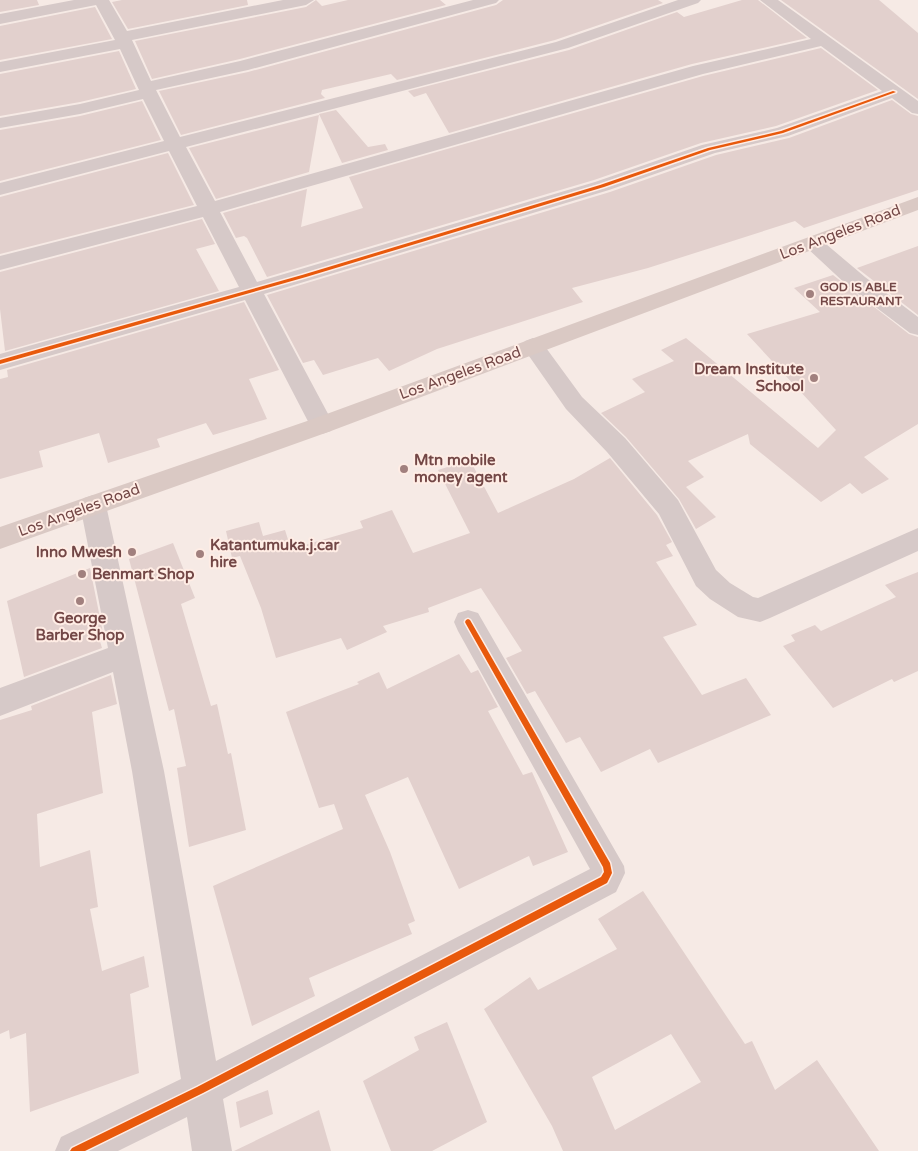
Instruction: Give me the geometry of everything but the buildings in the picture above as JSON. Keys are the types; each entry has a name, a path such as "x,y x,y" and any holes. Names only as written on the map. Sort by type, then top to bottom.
{"main road":[{"name":"Los Angeles Road","path":"0,538 322,424 918,203"}],"street":[{"path":"0,19 100,0 125,40 147,90 208,211 322,424"},
{"path":"0,67 306,0"},
{"path":"0,123 80,109 491,0"},
{"path":"0,189 562,45 693,0"},
{"path":"768,0 918,108"},
{"path":"0,263 208,211 507,127 699,70 824,41"},
{"path":"0,362 251,291 602,186 709,149 782,132 894,92"},
{"path":"813,243 857,282 918,328"},
{"path":"533,346 574,403 616,445 669,507 706,578 720,591 748,609 760,610 918,539"},
{"path":"93,505 148,771 200,1090 212,1151"},
{"path":"75,1151 200,1090 604,880 608,873 607,866 468,622"},
{"path":"0,702 124,654"}],"cycle path":[{"path":"0,362 304,276 602,186 709,149 782,132 894,92"},
{"path":"75,1151 200,1090 604,880 608,873 607,866 468,622"}],"place":[{"name":"GOD IS ABLE RESTAURANT","path":"810,294"},
{"name":"Dream Institute School","path":"814,378"},
{"name":"Mtn mobile money agent","path":"404,469"},
{"name":"Inno Mwesh","path":"132,552"},
{"name":"Katantumuka.j.car hire","path":"200,554"},
{"name":"Benmart Shop","path":"82,574"},
{"name":"George Barber Shop","path":"80,601"}]}
